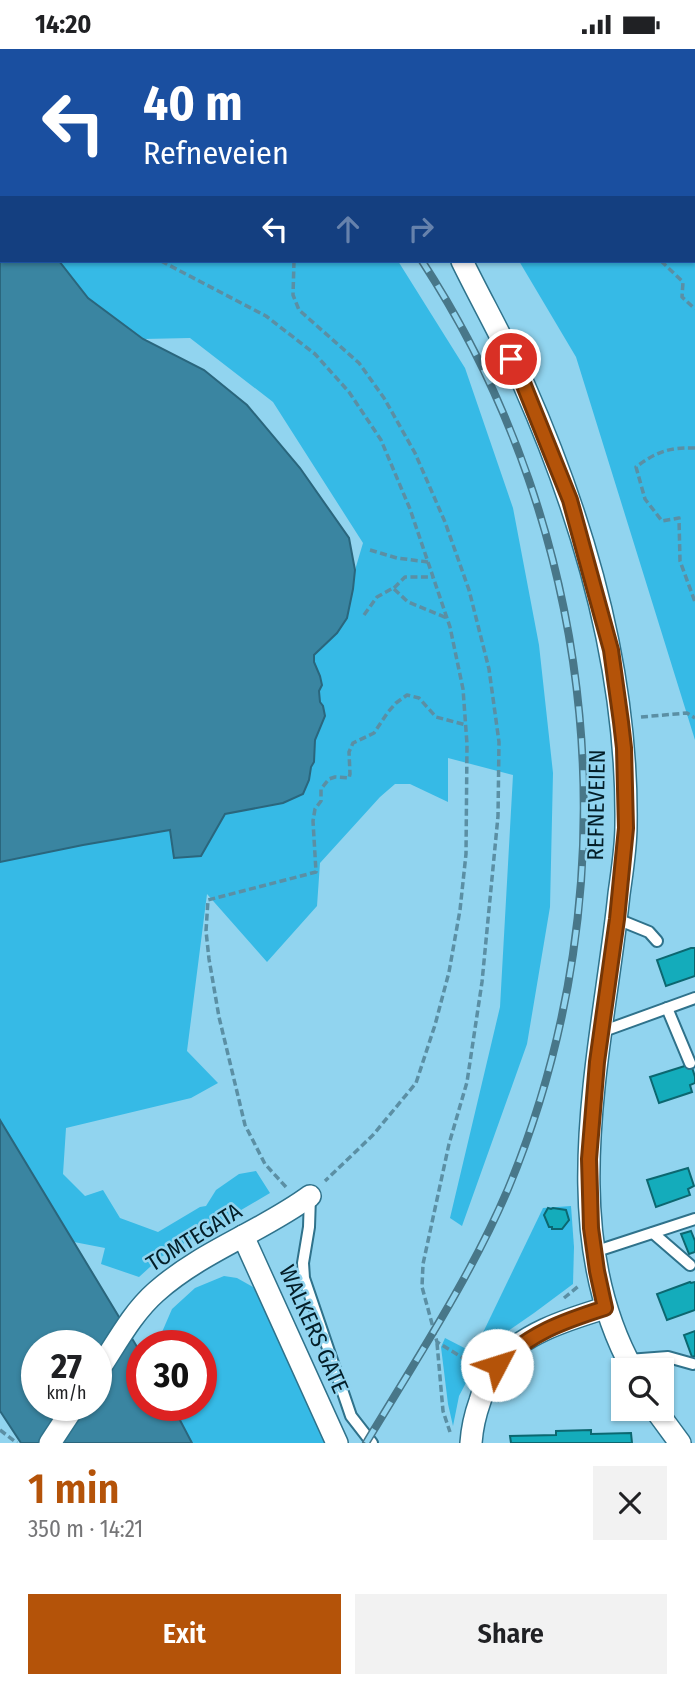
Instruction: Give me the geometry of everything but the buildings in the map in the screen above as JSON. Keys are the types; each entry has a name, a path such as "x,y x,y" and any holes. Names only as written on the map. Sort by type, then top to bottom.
{"street":[{"name":"REFNEVEIEN","path":"463,263 523,383 570,500 611,650 624,748 626,828 617,919 601,1032 589,1159 590,1223 605,1308 627,1358"},
{"name":"TOMTEGATA","path":"112,1350 154,1293 178,1273 310,1196"},
{"name":"WALKERS GATE","path":"243,1236 337,1443"},
{"path":"462,1440 472,1425 484,1386 497,1365 516,1347 557,1324 605,1308"},
{"path":"50,1443 64,1421"},
{"path":"664,1421 680,1443"}],"lane":[{"path":"617,919 649,932 657,941"},
{"path":"601,1032 695,998"},
{"path":"667,1008 690,1062"},
{"path":"310,1196 304,1278 351,1416 372,1443"},
{"path":"594,1252 695,1219"},
{"path":"653,1233 690,1265"},
{"path":"674,1359 693,1364"}],"path":[{"path":"165,263 266,316 315,354 349,391 381,440 410,509 447,618 463,688 468,789 465,865 449,972 435,1025 416,1083 373,1135 310,1196"},
{"path":"293,263 293,295 299,310 359,363 384,398 415,453 445,522 469,590 489,669 499,742 498,816 482,982 467,1082 449,1144 423,1264 422,1287 437,1342 443,1411 462,1440"},
{"path":"663,263 683,282 682,296 695,309"},
{"path":"695,447 673,447 636,467 645,499 662,521 679,519 680,561 695,602"},
{"path":"370,550 397,558 428,562"},
{"path":"364,615 377,597 405,577 433,577"},
{"path":"393,588 408,602 447,618"},
{"path":"289,1189 265,1164 245,1125 219,1017 209,958 206,931 208,900 316,872 313,821 315,809 321,801 321,789 329,779 349,778 349,752 353,743 374,733 388,712 407,695 419,698 436,716 466,725"},
{"path":"632,718 687,713 695,718"},
{"path":"437,1342 463,1358 497,1365"},
{"path":"0,1430 17,1442"},
{"path":"8,1443 17,1442"}],"shaded area":[{"path":"0,263 61,263 88,298 143,339 204,370 247,405 300,468 349,538 355,570 347,618 337,633 314,655 322,685 319,691 320,702 325,716 315,740 314,762 303,794 283,803 225,814 201,856 174,858 170,830 0,862"},
{"path":"61,263 399,263 465,368 513,508 539,645 553,773 550,907 527,1044 462,1226 450,1218 500,1007 513,775 448,758 448,802 410,784 395,784 380,797 320,863 317,906 267,962 207,894 187,1051 218,1083 191,1098 66,1128 63,1174 85,1196 103,1190 120,1218 158,1232 206,1206 216,1190 239,1174 256,1171 270,1193 161,1257 139,1277 101,1264 105,1248 74,1242 0,1120 0,862 171,830 225,814 283,803 309,780 314,762 315,740 325,716 320,702 320,676 314,655 337,633 347,618 355,570 363,543 273,402 190,338 143,339 88,298"},
{"path":"520,263 695,263 695,740 576,357"},
{"path":"0,1120 127,1330 126,1421 180,1421 192,1443 21,1443 0,1411"},
{"path":"571,1206 573,1284 488,1345 478,1343 543,1208"},
{"path":"224,1276 237,1278 253,1287 329,1443 191,1443 179,1421 217,1421 217,1330 163,1330 172,1309 195,1288"},
{"path":"445,1338 480,1356 459,1396 453,1426 441,1347"}],"railway":[{"path":"366,1443 460,1287 508,1189 548,1073 573,955 583,835 579,715 561,596 529,479 482,367 423,263"}],"route":[{"path":"497,1365 516,1347 537,1334 557,1324 605,1308 591,1228 589,1159 597,1062 617,919 626,828 624,748 611,650 570,500 511,359"}]}
